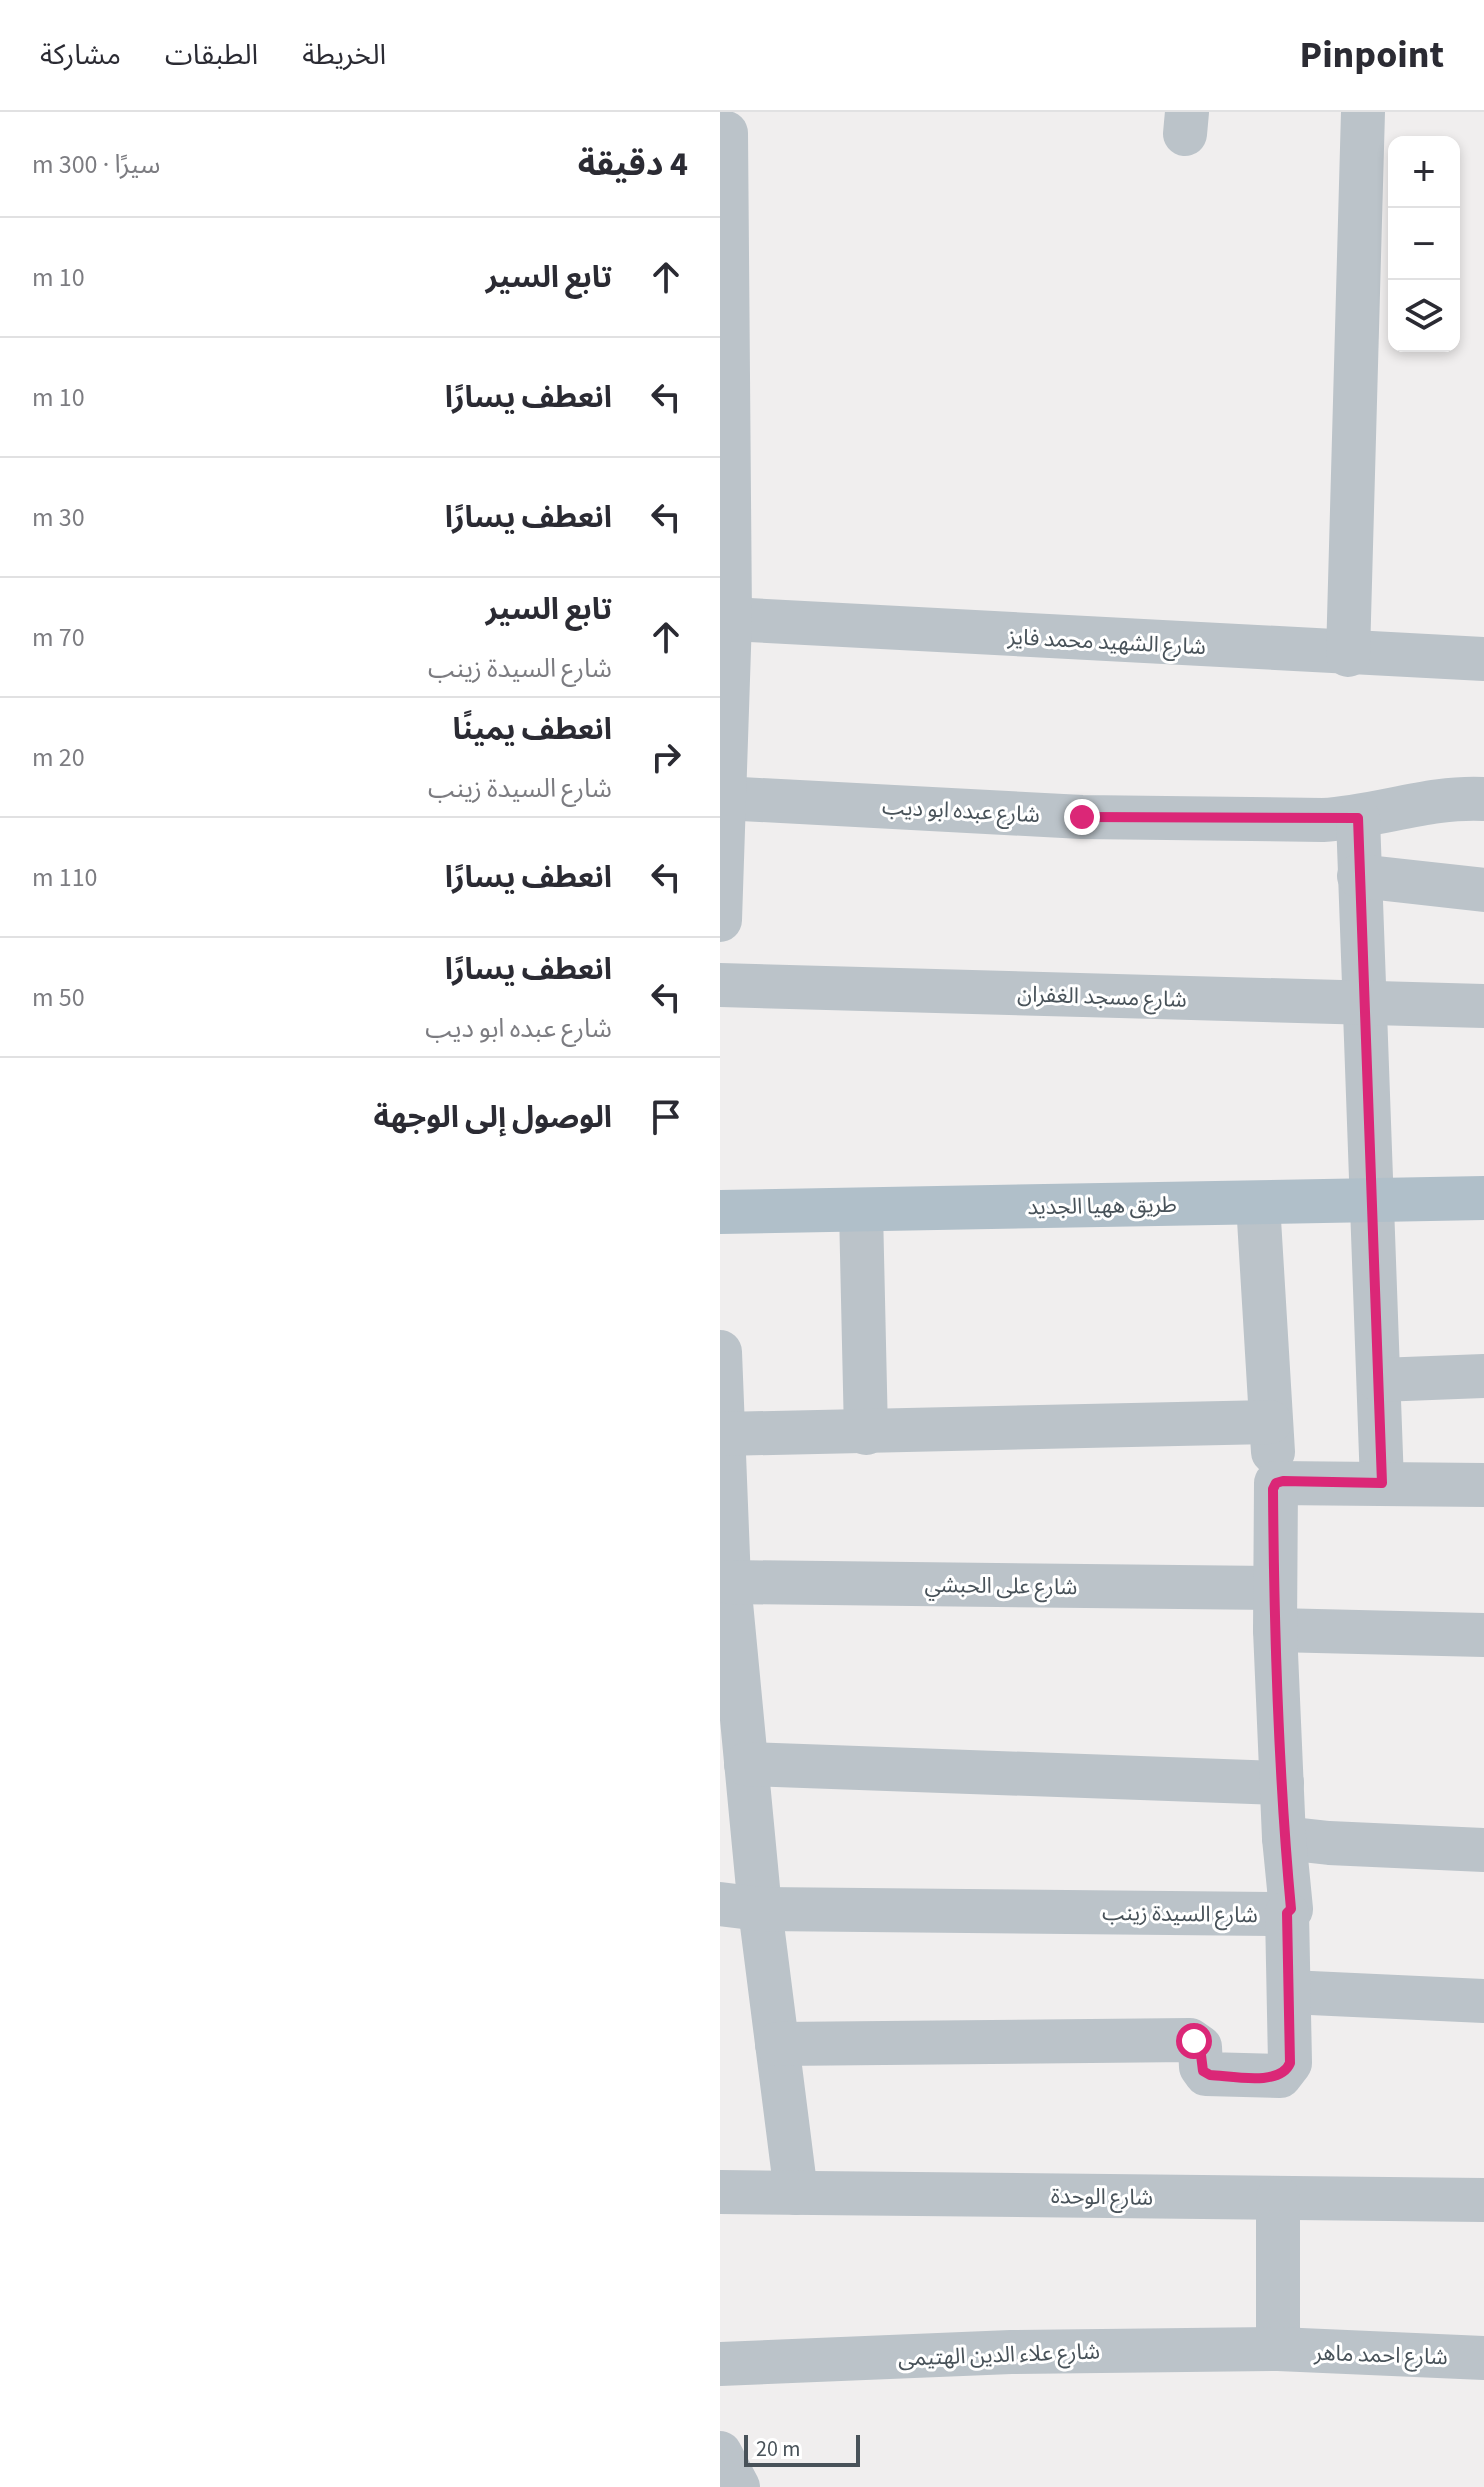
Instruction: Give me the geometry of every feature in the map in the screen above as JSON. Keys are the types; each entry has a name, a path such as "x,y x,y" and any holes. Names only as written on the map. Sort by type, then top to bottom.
{"main road":[{"name":"طريق ههيا الجديد","path":"720,1212 1484,1198"}],"street":[{"path":"1348,655 1363,112"},
{"path":"720,920 730,619 726,133"},
{"name":"شارع الشهيد محمد فايز","path":"730,619 1348,655 1484,659"},
{"name":"شارع عبده ابو ديب","path":"723,798 1082,817 1358,818 1437,801 1484,799"},
{"path":"1358,818 1382,1483"},
{"path":"1359,876 1484,890"},
{"name":"شارع مسجد الغفران","path":"720,985 1484,1006"},
{"name":"شارع السيدة زينب","path":"740,1907 1287,1913 1291,1909 1284,1838 1275,1609 1276,1483 1258,1203"},
{"path":"861,1210 866,1433"},
{"path":"720,1352 729,1582 746,1764 740,1907 777,2044 796,2193"},
{"path":"1379,1380 1484,1376"},
{"path":"723,1434 1270,1422"},
{"path":"1276,1483 1484,1485"},
{"name":"شارع على الحبشي","path":"729,1582 1275,1609 1484,1635"},
{"path":"746,1764 1282,1783"},
{"path":"1284,1838 1484,1850"},
{"path":"777,2044 1190,2040 1200,2047 1201,2067 1206,2074 1274,2077 1284,2073 1290,2063 1287,1913"},
{"path":"1289,1992 1484,2001"},
{"name":"شارع الوحدة","path":"720,2192 1484,2200"},
{"path":"1278,2198 1278,2349"},
{"name":"شارع احمد ماهر","path":"1278,2349 1484,2358"},
{"name":"شارع علاء الدين الهتيمى","path":"720,2364 1011,2352 1278,2349"},
{"path":"720,2453 738,2487"}],"route":[{"path":"1082,817 1358,818 1382,1483 1283,1481 1276,1483 1273,1489 1275,1630 1284,1838 1291,1909 1287,1913 1290,2063 1284,2073 1274,2077 1210,2075 1201,2067 1200,2047 1194,2041"}]}
